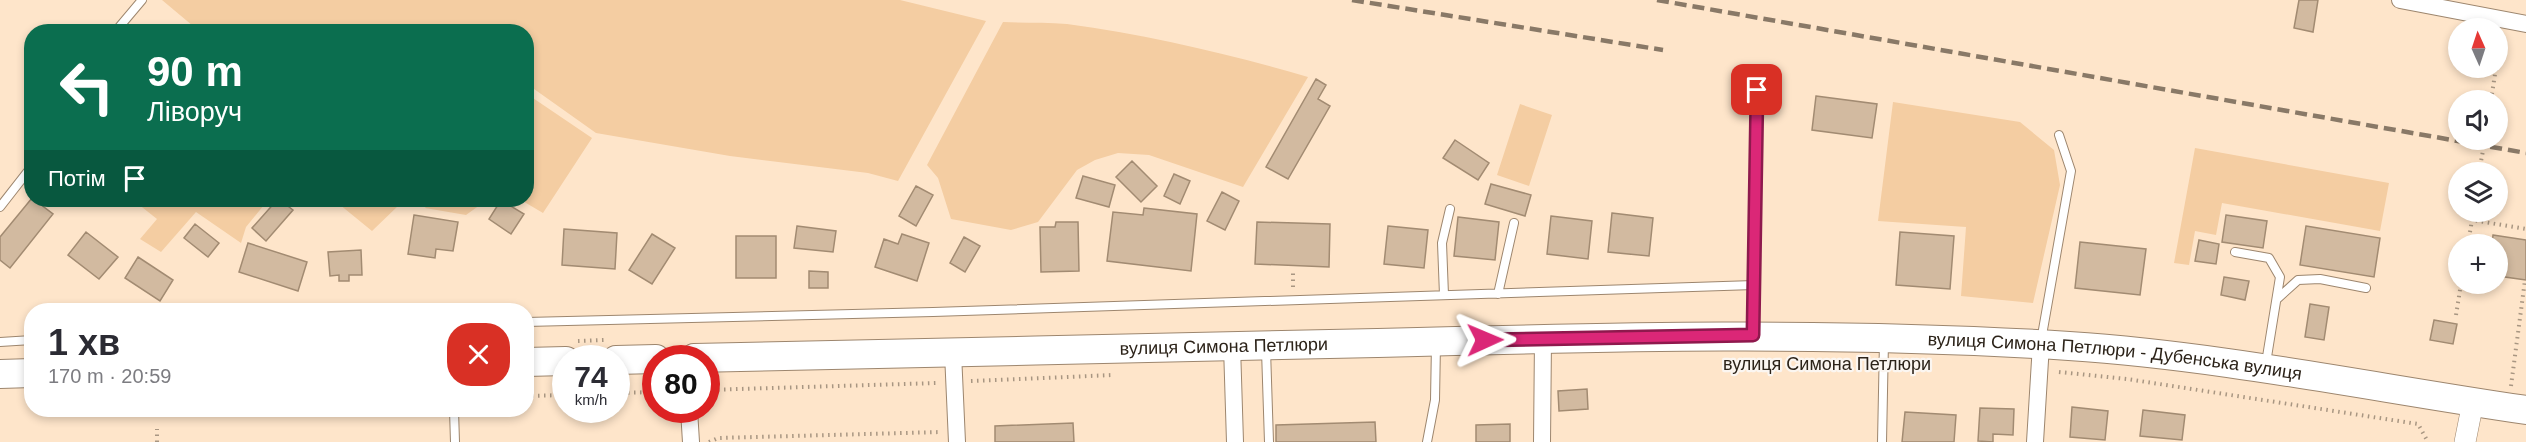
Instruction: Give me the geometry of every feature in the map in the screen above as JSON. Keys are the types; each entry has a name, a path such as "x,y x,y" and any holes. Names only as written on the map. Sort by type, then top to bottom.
{"highway":[{"name":"вулиця Симона Петлюри - Дубенська вулиця","path":"1753,335 1884,338 2040,357 2074,346 2264,370 2517,409"},
{"name":"вулиця Симона Петлюри","path":"720,357 953,352 1232,358 1265,345 1753,335"},
{"path":"534,362 552,362"},
{"path":"0,374 24,373"}],"street":[{"path":"2400,0 2526,24"},
{"path":"1542,442 1543,339"},
{"path":"953,352 957,437"},
{"path":"2035,442 2040,357"},
{"name":"вулиця Симона Петлюри","path":"1232,358 1234,442"},
{"path":"2465,442 2473,402"},
{"path":"690,423 691,442"}],"lane":[{"path":"122,24 142,0"},
{"path":"1753,335 1757,90"},
{"path":"2040,357 2071,171 2059,135"},
{"path":"0,207 24,176"},
{"path":"1444,295 1442,243 1450,209"},
{"path":"1498,294 1514,223"},
{"path":"2235,252 2269,258 2280,276 2264,370"},
{"path":"2277,298 2298,280 2320,279 2366,288"},
{"path":"534,322 1754,285"},
{"path":"1882,442 1884,338"},
{"path":"0,342 24,340"},
{"path":"1427,442 1435,400 1436,341"},
{"path":"1265,345 1269,442"},
{"path":"454,417 455,442"}],"path":[{"path":"2484,222 2526,229"},
{"path":"2517,409 2525,280"},
{"path":"2456,315 2459,294"},
{"path":"2040,357 2127,379 2418,424 2428,442"},
{"name":"вулиця Симона Петлюри","path":"720,390 1117,375"},
{"path":"534,396 552,395"},
{"path":"157,429 157,442"},
{"path":"709,442 718,438 957,437"}],"shaded area":[{"path":"162,0 900,0 986,21 898,181 868,173 730,156 596,133 534,89 534,24 191,24"},
{"path":"1003,22 1067,24 1128,34 1219,53 1308,77 1243,187 1149,155 1118,153 1095,160 1077,170 1038,222 1011,230 951,219 938,178 927,165"},
{"path":"534,99 592,138 543,213 533,207"},
{"path":"1893,102 2020,122 2054,150 2060,185 2033,303 1961,296 1966,227 1878,221"},
{"path":"1520,104 1552,115 1529,186 1497,175"},
{"path":"2195,148 2389,183 2380,231 2222,203 2216,235 2195,231 2189,265 2174,263"},
{"path":"142,207 262,207 246,227 241,243 196,212 161,252 140,239 157,219"},
{"path":"343,207 397,207 372,231"},
{"path":"426,207 477,207 466,215"}],"building":[{"path":"2299,0 2318,0 2313,32 2294,28"},
{"path":"1316,79 1326,85 1318,99 1330,106 1288,179 1266,167"},
{"path":"1816,96 1877,104 1872,138 1812,130"},
{"path":"1455,140 1489,163 1478,180 1443,158"},
{"path":"1132,161 1157,186 1141,202 1116,177"},
{"path":"1174,174 1190,181 1180,204 1164,196"},
{"path":"1083,176 1115,185 1109,207 1076,198"},
{"path":"1491,184 1531,195 1525,216 1485,204"},
{"path":"916,186 933,195 916,226 899,216"},
{"path":"1222,192 1239,201 1225,230 1207,221"},
{"path":"25,207 44,207 53,214 10,268 0,260 0,237"},
{"path":"271,207 289,207 293,210 266,241 252,228"},
{"path":"497,207 512,207 524,214 511,234 489,219"},
{"path":"1144,208 1197,214 1191,271 1107,261 1113,212 1143,215"},
{"path":"1612,213 1653,218 1649,256 1608,252"},
{"path":"414,215 458,222 453,251 436,249 435,258 408,254"},
{"path":"2226,215 2267,221 2263,248 2222,242"},
{"path":"1551,216 1592,221 1588,259 1547,254"},
{"path":"1458,217 1499,222 1495,260 1454,256"},
{"path":"1056,222 1078,222 1079,271 1041,272 1040,227 1055,227"},
{"path":"1257,222 1330,224 1329,267 1255,264"},
{"path":"195,224 219,243 208,257 184,238"},
{"path":"797,226 836,231 833,252 794,248"},
{"path":"1388,226 1428,230 1424,268 1384,264"},
{"path":"2306,226 2380,238 2374,277 2300,265"},
{"path":"564,229 617,233 615,269 562,265"},
{"path":"86,232 118,257 99,279 68,255"},
{"path":"1900,232 1954,236 1950,289 1896,285"},
{"path":"652,234 675,248 652,284 629,270"},
{"path":"902,234 929,243 917,281 875,267 884,239 898,244"},
{"path":"736,236 776,236 776,278 736,278"},
{"path":"964,237 980,246 965,272 950,263"},
{"path":"2508,237 2526,240 2526,280 2508,277"},
{"path":"2199,240 2219,244 2216,264 2195,261"},
{"path":"2080,242 2146,249 2140,295 2075,288"},
{"path":"248,243 307,262 298,291 239,272"},
{"path":"361,250 362,275 349,275 349,281 339,281 339,275 330,276 328,252"},
{"path":"138,257 173,280 160,301 125,278"},
{"path":"809,271 828,272 828,288 809,288"},
{"path":"2224,277 2249,281 2245,300 2221,295"},
{"path":"2310,304 2329,307 2324,340 2305,337"},
{"path":"2434,320 2457,324 2453,344 2430,340"},
{"path":"1587,389 1588,409 1559,411 1558,391"},
{"path":"2072,407 2108,411 2105,440 2070,437"},
{"path":"1980,408 2014,409 2013,435 1993,434 1993,442 1978,441"},
{"path":"2143,410 2185,415 2182,440 2140,436"},
{"path":"1905,412 1956,415 1954,442 1902,442"},
{"path":"1375,422 1376,442 1276,442 1276,425"},
{"path":"1073,423 1074,442 995,442 995,426"},
{"path":"1510,424 1510,442 1476,442 1476,425"}],"railway":[{"path":"1352,0 1663,50"},
{"path":"1657,0 2526,153"}],"route":[{"path":"1485,340 1753,335 1757,90"}]}
